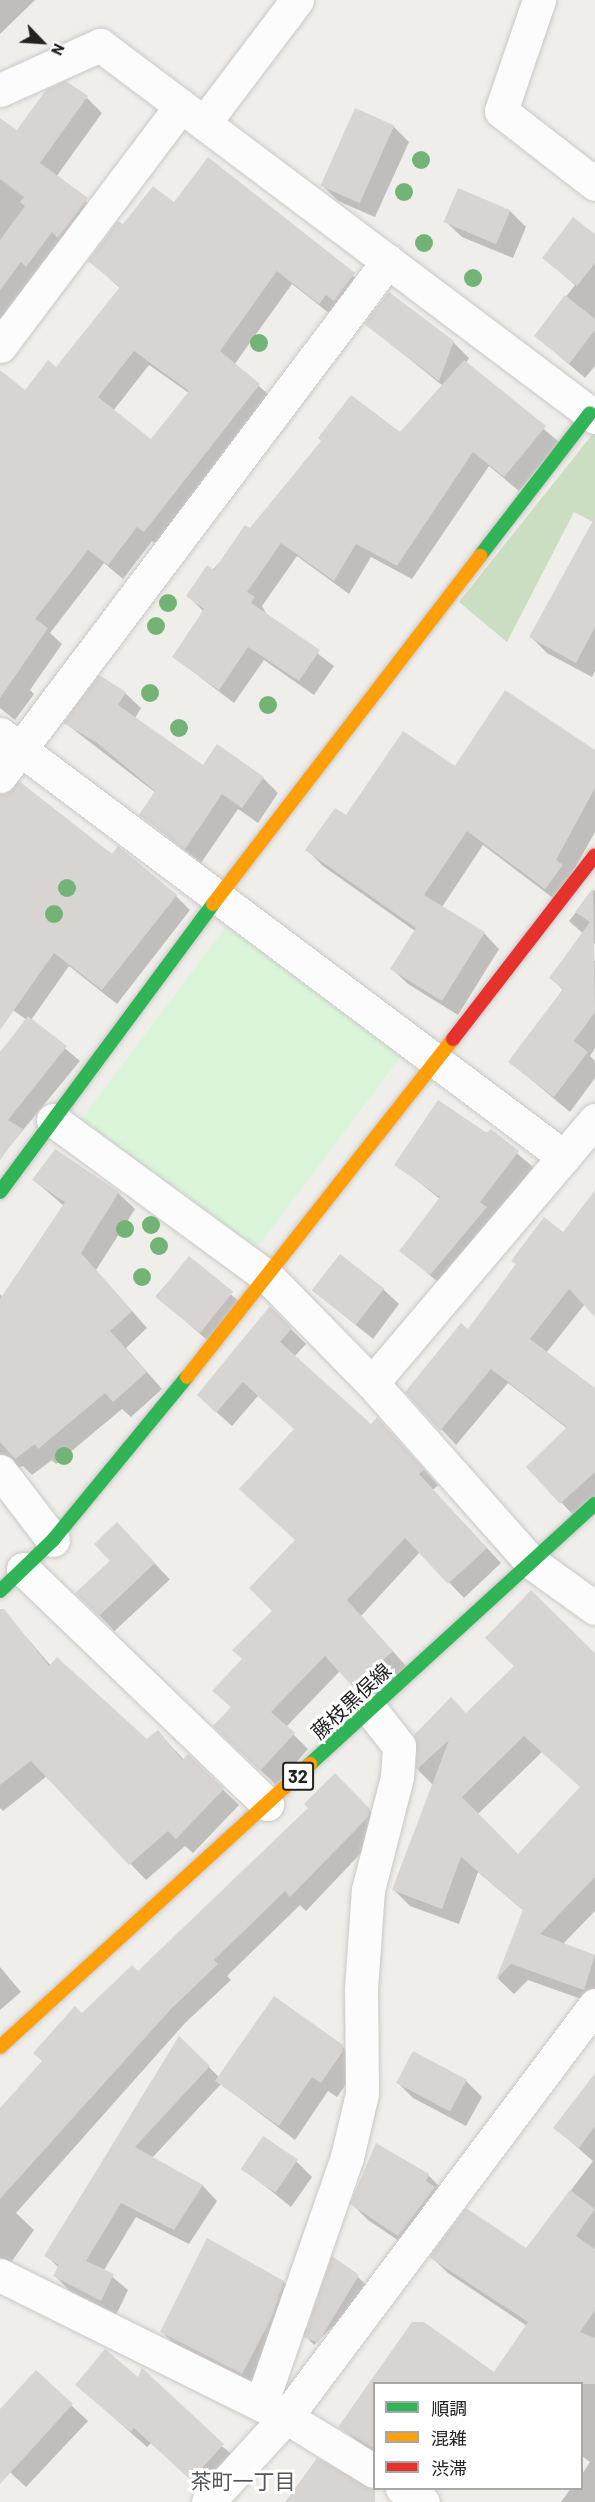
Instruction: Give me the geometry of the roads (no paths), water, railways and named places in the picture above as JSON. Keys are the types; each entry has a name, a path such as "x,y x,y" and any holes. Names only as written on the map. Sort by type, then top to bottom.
{"street":[{"path":"0,346 193,115 297,0"},
{"path":"539,0 501,111 595,184"},
{"path":"0,90 100,45 593,415 218,897 0,1192"},
{"path":"0,776 10,741 388,261"},
{"path":"10,741 564,1156"},
{"path":"0,1591 53,1540 269,1278 595,855"},
{"path":"53,1120 269,1278 372,1383 531,1562 595,1608"},
{"path":"372,1383 595,1120"},
{"path":"0,1471 53,1540"},
{"name":"藤枝黒俣線","path":"0,2047 595,1504"},
{"path":"23,1569 267,1804"},
{"path":"274,2411 347,2157 362,2094 361,1989 368,1890 397,1777 399,1746 370,1709"},
{"path":"208,2502 274,2411 595,2005"},
{"path":"0,2275 274,2411 373,2470"},
{"path":"405,2490 423,2502"}],"district":[{"name":"茶町一丁目","path":"243,2481"}]}
